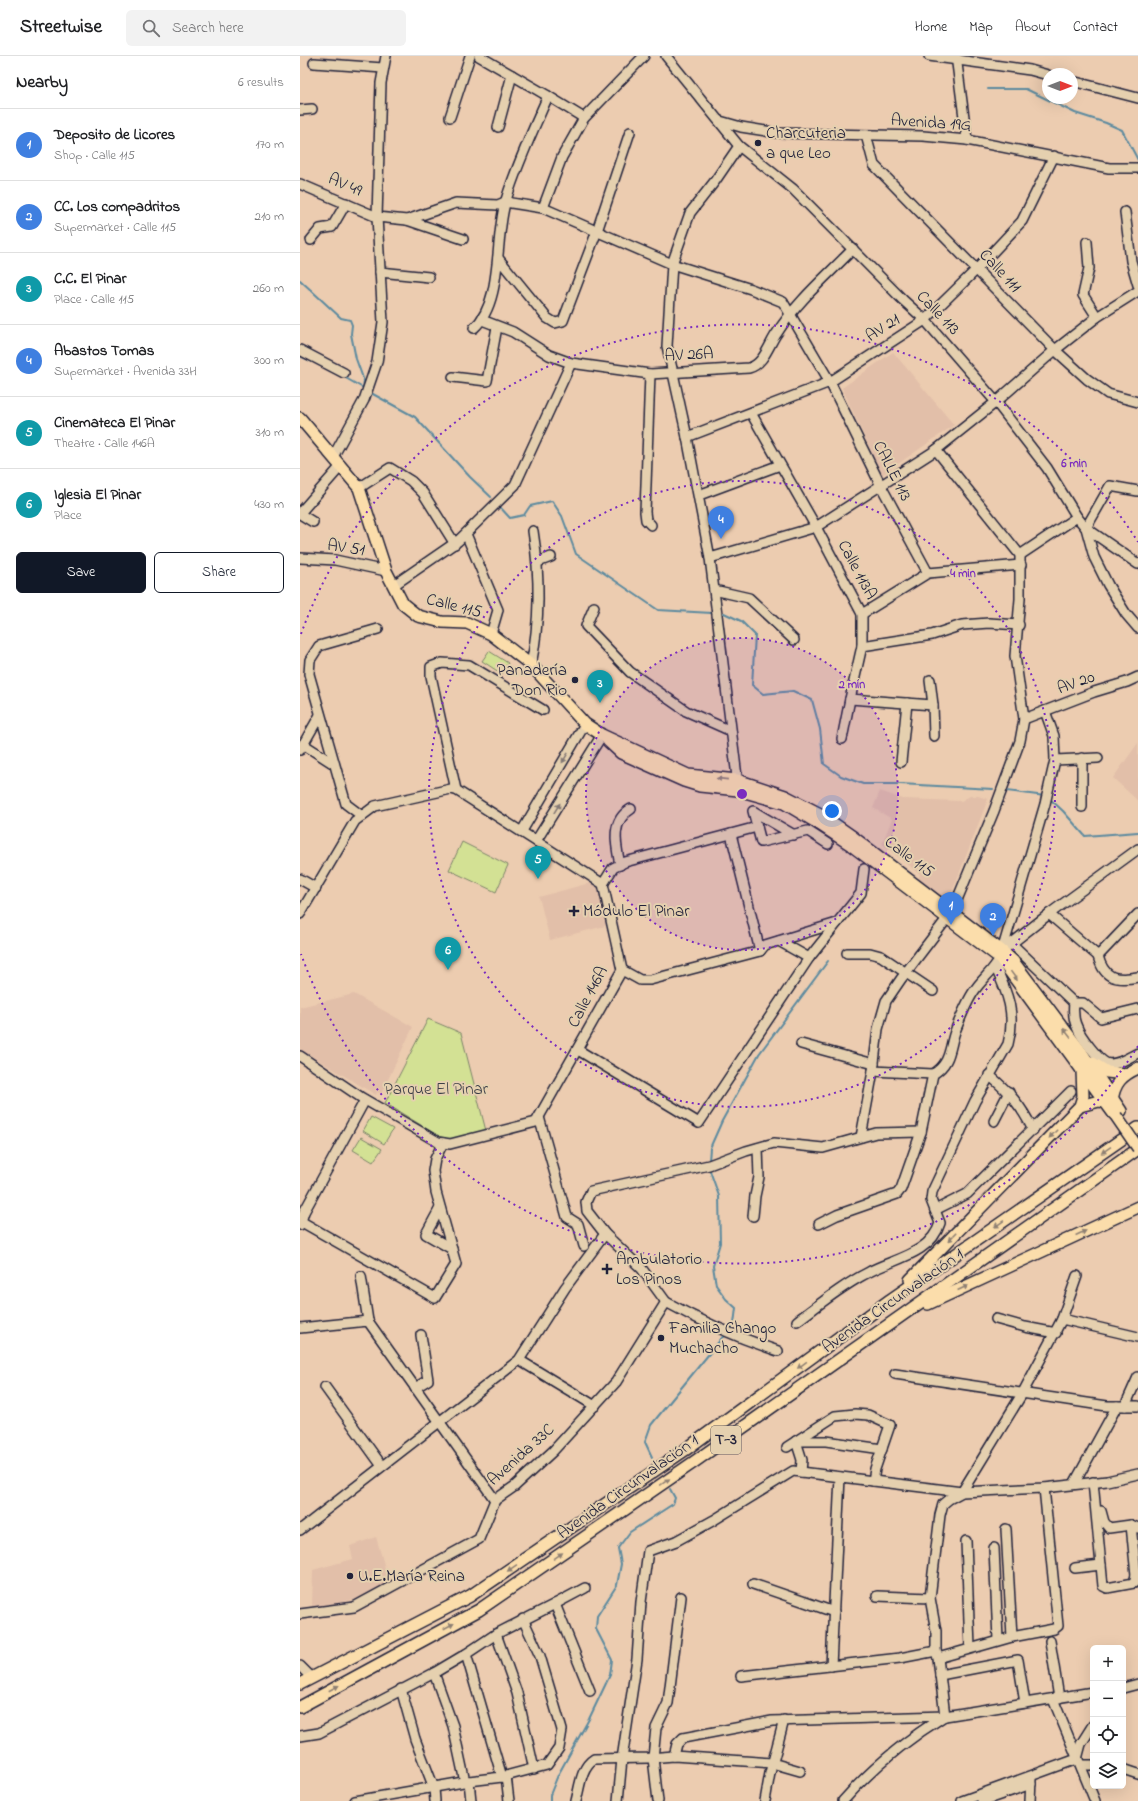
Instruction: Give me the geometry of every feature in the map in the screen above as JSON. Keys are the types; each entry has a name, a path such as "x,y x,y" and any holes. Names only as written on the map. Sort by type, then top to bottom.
{"main road":[{"name":"Calle 115","path":"300,418 359,488 386,571 403,604 418,616 442,622 467,623 491,634 531,665 585,724 602,735 620,753 684,782 700,786 738,785 784,803 851,844 950,915 999,958 1082,1069 1114,1106"},
{"name":"Calle 115","path":"999,958 1013,961 1082,1053 1114,1106"},
{"path":"1082,1053 1100,1069 1115,1074 1125,1074"},
{"path":"1138,1068 1125,1074 1119,1080 1114,1106 1138,1149"},
{"path":"890,1300 1080,1106 1084,1092 1082,1069"},
{"path":"1080,1106 1093,1102 1114,1106 1138,1136"},
{"name":"Avenida Circunvalación 1","path":"300,1684 470,1596 685,1450 890,1300 1138,1128"},
{"name":"Avenida Circunvalación 1","path":"300,1707 479,1610 694,1462 1138,1149"},
{"path":"902,1316 1138,1207"}],"street":[{"path":"333,457 364,400 378,362 383,322 377,216 381,83 386,56"},
{"path":"450,117 470,56"},
{"path":"479,56 584,118"},
{"path":"543,208 562,158 584,118 644,56"},
{"name":"Calle 113","path":"666,56 739,146 793,189 903,300 925,320 996,402 1047,468 1077,517 1086,528 1094,557 1108,584 1126,614 1138,628"},
{"path":"929,56 957,58 1042,73"},
{"path":"957,58 967,140"},
{"path":"314,63 383,68"},
{"path":"498,127 512,75"},
{"path":"1078,83 1138,98"},
{"path":"474,328 482,320 494,287 505,202 525,148 548,96"},
{"path":"300,110 312,109"},
{"name":"Avenida 19G","path":"720,121 741,127 778,133 923,136 967,140 1109,168 1138,168"},
{"path":"498,258 547,318 555,323 560,323 566,317 630,132"},
{"name":"Calle 111","path":"866,135 874,165 1055,350 1108,394 1138,402"},
{"path":"738,785 710,558 699,495 672,372 668,346 672,264 690,213 715,181 739,146"},
{"name":"AV 21","path":"687,436 830,382 925,320 1022,222 1054,156"},
{"name":"AV 49","path":"300,184 377,216 407,220 463,239"},
{"name":"CALLE 113","path":"407,220 456,203 498,205 505,202 543,208 672,264 783,302 830,382 880,486 928,573"},
{"path":"311,240 320,229 332,227 346,203"},
{"path":"1125,212 1131,261 1138,286"},
{"path":"1087,242 1089,268 1083,295 1097,317"},
{"name":"AV 26A","path":"482,320 523,338 556,358 571,364 650,374 755,367 776,333 790,314 853,249"},
{"path":"380,272 429,277"},
{"path":"710,558 816,527 936,450 996,402 1055,350 1097,317 1138,291"},
{"path":"453,378 487,381 497,326"},
{"path":"300,350 344,373"},
{"path":"394,585 455,544 518,481 571,364"},
{"path":"650,374 645,512 646,520 651,525"},
{"name":"Calle 113A","path":"751,413 816,527 862,614 862,646 842,739"},
{"path":"860,1137 874,1068 878,1029 886,1001 906,972 950,915 994,811 1020,741 1024,719 1015,656 1019,625 1020,560 936,450"},
{"path":"699,495 780,465"},
{"path":"314,522 300,513 341,466"},
{"path":"359,488 390,468 412,481 423,493 455,544"},
{"path":"1138,490 1110,486 1086,528 1138,564"},
{"path":"862,614 928,573 1020,560 1077,517"},
{"path":"531,665 537,638 538,562 533,531"},
{"path":"466,534 498,610 491,634"},
{"path":"538,562 551,557"},
{"name":"AV 51","path":"300,558 335,560 386,571"},
{"path":"714,590 749,598 794,640"},
{"path":"594,606 586,626 630,672 686,710 732,731"},
{"path":"862,646 932,635 962,625 989,623 1019,625"},
{"path":"362,816 346,804 309,674 310,660 319,646 378,629"},
{"path":"456,790 431,676 432,667 442,663 469,664 543,710"},
{"name":"AV 20","path":"1024,719 1138,677"},
{"path":"930,680 933,705 934,736"},
{"path":"850,699 933,705"},
{"path":"901,762 907,703"},
{"path":"797,1320 868,1272 913,1253 934,1237 940,1223 931,1200 932,1192 975,1100 1008,1044 1013,1024 999,958 1045,804 1055,760 1054,736 1045,711"},
{"path":"320,715 302,747 334,764"},
{"path":"522,831 585,724"},
{"path":"536,841 602,735"},
{"path":"1082,758 1082,808"},
{"path":"1055,760 1098,758"},
{"path":"300,914 355,821 375,806 451,789 456,790 522,831 603,884 614,868 625,862 757,828"},
{"path":"620,865 615,841 619,821 623,814 631,809"},
{"path":"794,835 753,811 761,842 794,835 808,831 828,844"},
{"path":"731,834 760,951"},
{"path":"801,1044 874,1068 933,1074 943,1067 947,1059 956,1029 976,988 1011,943 1138,849"},
{"path":"578,1050 699,1123 809,958 861,893 864,869"},
{"path":"300,879 316,888"},
{"name":"Calle 146A","path":"539,1117 622,970 603,884"},
{"path":"1049,914 1098,956 1101,967 1108,975 1122,980 1138,977"},
{"path":"1098,956 1138,914"},
{"path":"622,970 640,980 650,980 760,951 765,945 837,923"},
{"path":"779,941 809,958"},
{"path":"1011,943 1074,1003 1083,1003 1101,1018 1138,1009"},
{"path":"847,953 870,953 881,956 933,991"},
{"path":"1074,1003 1073,1014 1077,1028 1097,1055 1106,1063 1115,1064 1138,1053"},
{"path":"300,1056 365,1100 438,1142 450,1144 536,1122 539,1117"},
{"path":"819,1224 837,1215 897,1194 902,1189 921,1132 933,1074"},
{"path":"989,1075 1009,1092 1024,1112 1033,1130"},
{"path":"935,1210 967,1194 1071,1091"},
{"path":"994,1121 1009,1092"},
{"path":"365,1100 302,1211 301,1224 435,1298 456,1264 440,1208 432,1171 435,1159 443,1143"},
{"path":"539,1117 567,1217 578,1224 584,1246"},
{"path":"778,1352 733,1336 694,1318 666,1302 642,1269 605,1234 587,1211 586,1202 591,1192 709,1165 774,1143 823,1148 876,1133 921,1132"},
{"path":"753,1216 759,1177 758,1148"},
{"path":"440,1208 426,1234 452,1249"},
{"path":"300,1530 519,1360 565,1288 605,1234"},
{"path":"300,1328 368,1321 361,1276"},
{"path":"945,1716 937,1654 936,1631 930,1598 940,1515 943,1504 948,1499 962,1492 1022,1394 1056,1333 1077,1276"},
{"name":"Avenida 33C","path":"368,1321 439,1423 496,1500 515,1486 553,1451 616,1382 666,1302"},
{"path":"996,1319 1025,1327 1056,1333"},
{"path":"1062,1319 1138,1337"},
{"path":"415,1388 428,1380 421,1335"},
{"path":"519,1360 595,1406"},
{"path":"895,1374 1022,1394 1121,1406 1138,1406"},
{"path":"1074,1484 1138,1377"},
{"path":"325,1387 382,1466"},
{"path":"787,1447 835,1416 855,1414 868,1415 890,1425 875,1469 873,1481"},
{"path":"796,1441 826,1441 882,1449"},
{"path":"796,1441 802,1460 802,1472"},
{"path":"618,1801 622,1759 637,1659 641,1602 648,1551 676,1542 793,1471 962,1492 1044,1488 1093,1482 1138,1474"},
{"path":"831,1666 840,1477"},
{"path":"1093,1482 1105,1588 1134,1583 1137,1575 1135,1526 1109,1528 1104,1522 1096,1503"},
{"path":"741,1676 937,1654 1054,1629 1058,1624 1044,1488"},
{"path":"300,1614 354,1607 479,1539 496,1500"},
{"path":"1006,1529 1012,1637"},
{"path":"966,1541 970,1648"},
{"path":"994,1548 998,1640"},
{"path":"1075,1568 1102,1565"},
{"path":"753,1584 834,1612"},
{"path":"300,1736 318,1733 434,1673 496,1634 585,1588"},
{"path":"876,1596 930,1598"},
{"path":"658,1801 653,1758 656,1728 668,1703 681,1597"},
{"path":"555,1604 590,1691"},
{"path":"355,1801 467,1781 504,1777 547,1765 559,1748 562,1730 540,1656 524,1619"},
{"path":"496,1634 517,1693 534,1769"},
{"path":"1050,1641 1056,1698 1095,1801"},
{"path":"466,1654 504,1777 509,1801"},
{"path":"940,1675 1018,1660 1025,1703"},
{"path":"300,1666 312,1678"},
{"path":"434,1673 453,1726 471,1801"},
{"path":"1126,1689 1138,1684"},
{"path":"401,1689 416,1739 434,1788 435,1801"},
{"path":"674,1756 677,1744 683,1738 772,1721 945,1716 1090,1692"},
{"path":"843,1801 863,1779 893,1753 921,1731 945,1716"},
{"path":"765,1801 772,1763 784,1720"},
{"path":"1079,1762 1081,1744 1090,1729"},
{"path":"576,1801 583,1774 588,1762 594,1759 653,1758 674,1756 772,1763 800,1771"},
{"path":"962,1801 1031,1780 1079,1762 1090,1764"},
{"path":"1126,1771 1138,1774"},
{"path":"982,1801 991,1799 1031,1780"},
{"path":"1030,1801 1031,1780"}],"shaded area":[{"path":"893,352 954,425 882,475 842,388"},
{"path":"1138,743 1138,801 1113,778"},
{"path":"880,791 903,799 961,801 970,796 978,796 988,799 948,903 918,880 920,874 882,844 892,819 873,808"},
{"name":"Módulo El Pinar","path":"593,882 600,886 609,925 550,940 539,897"},
{"path":"354,994 413,1027 381,1094 377,1092 376,1095 300,1049 300,1007"},
{"name":"U.E.María Reina","path":"376,1537 389,1582 364,1597 332,1605 312,1608 313,1570 353,1559 350,1546"}],"green space":[{"path":"489,651 508,663 502,674 482,661"},
{"path":"462,842 508,865 496,892 449,870"},
{"name":"Parque El Pinar","path":"428,1019 461,1033 486,1131 450,1139 442,1138 385,1103"},
{"path":"371,1117 393,1129 384,1144 363,1131"},
{"path":"361,1137 382,1149 373,1162 353,1150"}],"waterway":[{"path":"988,89 1026,89 1075,113 1122,130 1138,160"},
{"path":"300,280 341,318 350,320 352,325 351,334 356,359 364,381 363,388 344,377"},
{"path":"300,356 313,362"},
{"path":"371,393 415,417 470,477 491,497"},
{"path":"499,506 510,518 524,515 530,506 552,501 562,516 576,554 658,610 712,613"},
{"path":"724,613 741,621 755,635 752,685 763,694 793,691 812,700 820,729 824,764 841,776 863,784 900,784 993,789"},
{"path":"1007,791 1045,796"},
{"path":"1049,798 1063,811 1085,836 1138,832"},
{"path":"709,1161 710,1148 722,1121 759,1054 828,961"},
{"path":"709,1168 719,1196 720,1243 713,1266 716,1285 726,1299 736,1308 734,1324 729,1330"},
{"path":"652,1457 645,1442 651,1425 726,1333"},
{"path":"550,1801 550,1795 558,1775 589,1719 610,1675 612,1660 596,1629 597,1616 617,1585 621,1564 618,1548 630,1532 673,1504 675,1498 670,1489"}],"place":[{"name":"Charcuteria a que Leo","path":"758,143"},
{"name":"Abastos Tomas","path":"721,539"},
{"name":"Panadería Don Rio","path":"575,680"},
{"name":"C.C. El Pinar","path":"600,703"},
{"name":"Cinemateca El Pinar","path":"538,879"},
{"name":"Módulo El Pinar","path":"574,911"},
{"name":"Deposito de Licores","path":"951,925"},
{"name":"CC. Los compadritos","path":"993,936"},
{"name":"Iglesia El Pinar","path":"448,970"},
{"name":"Ambulatorio Los Pinos","path":"607,1269"},
{"name":"Familia Chango Muchacho","path":"661,1338"},
{"name":"U.E.María Reina","path":"350,1576"}]}
